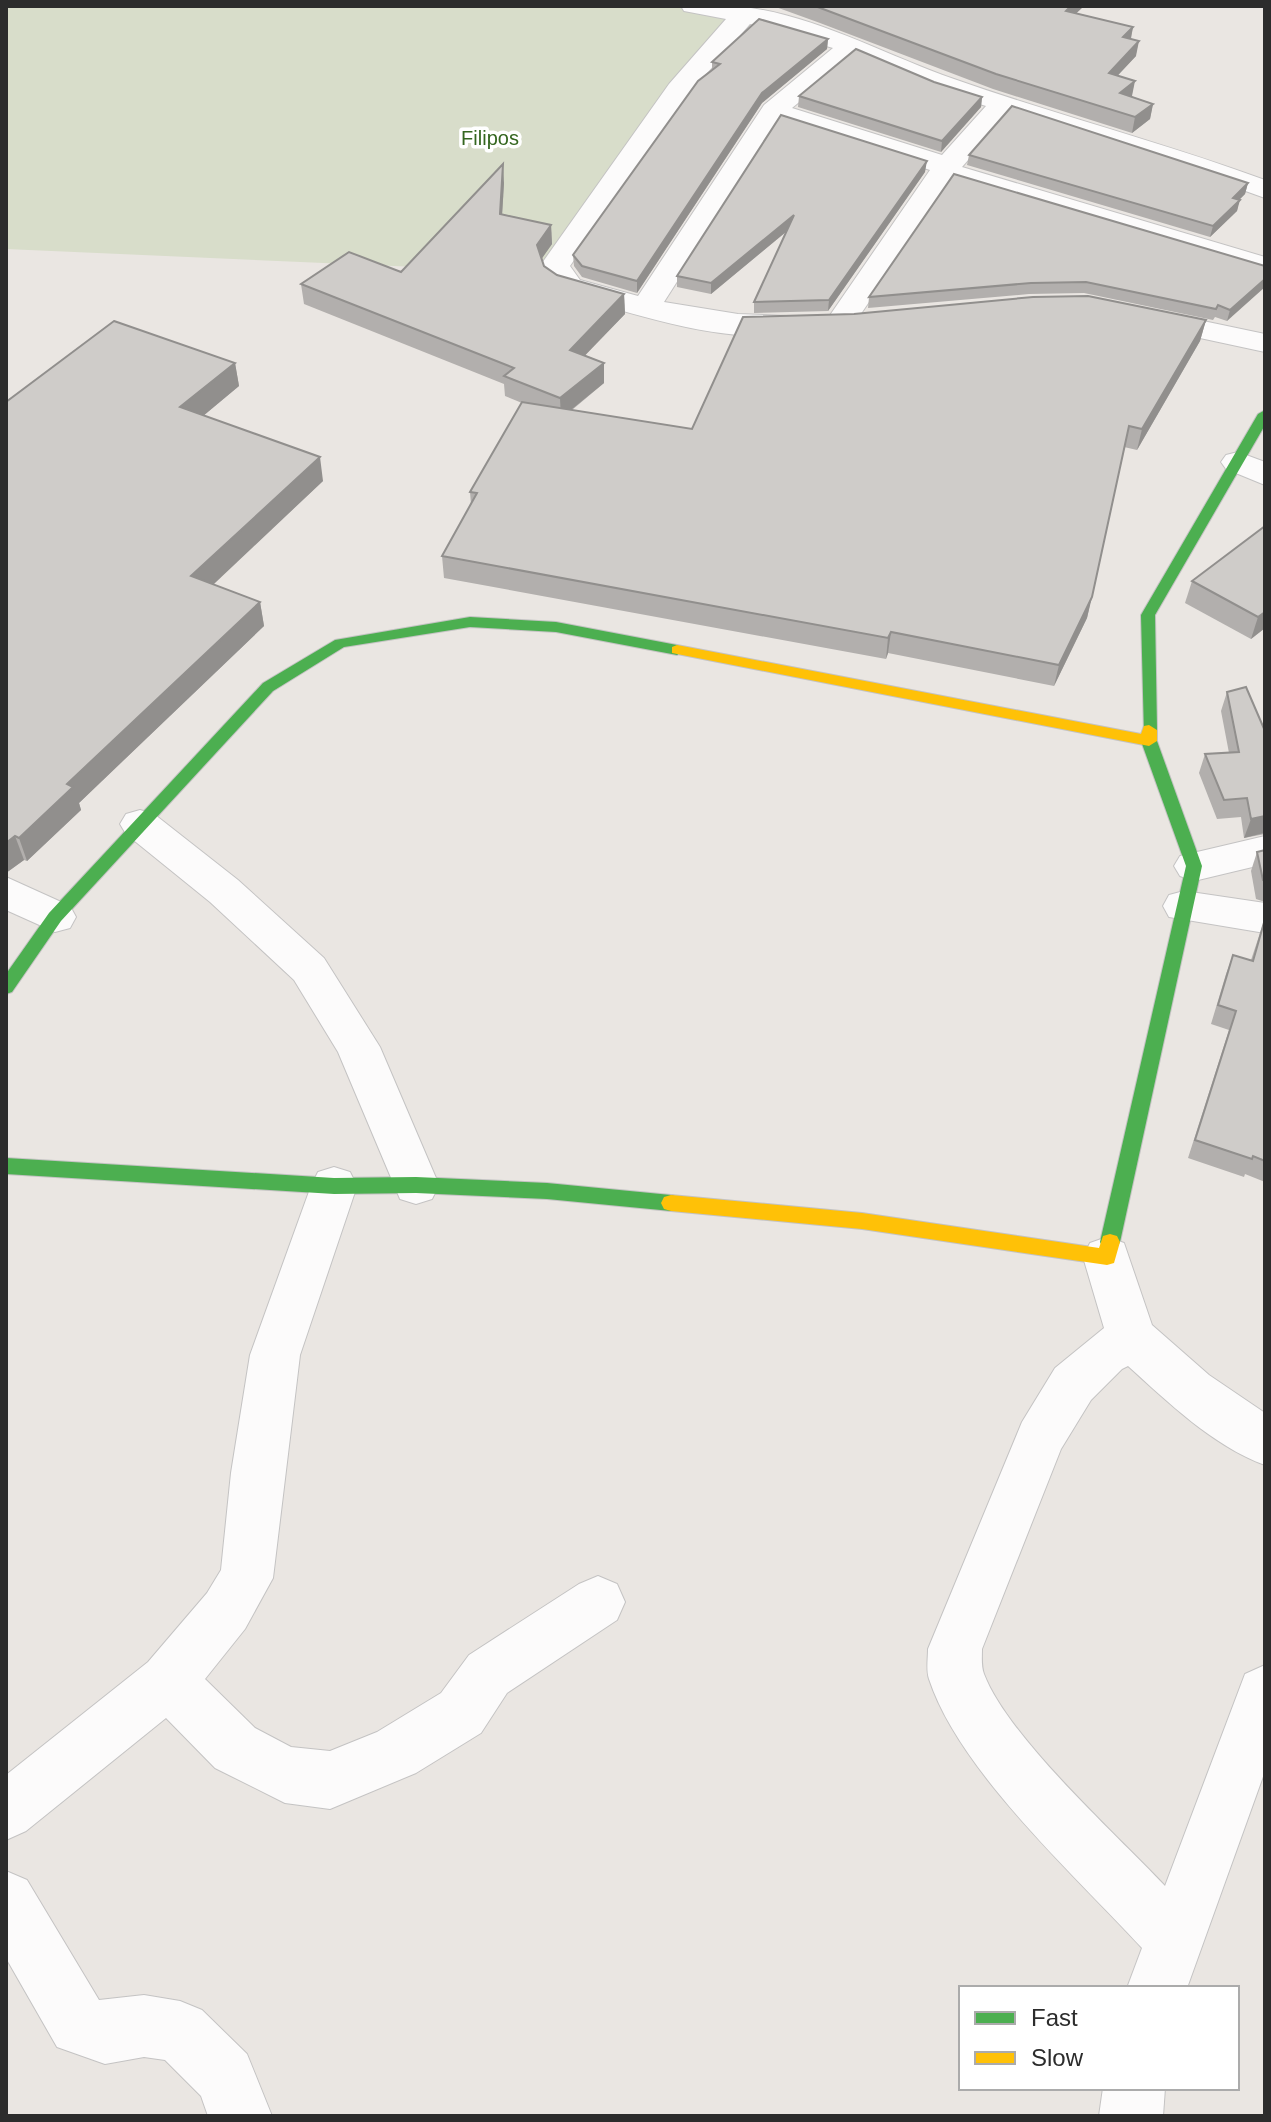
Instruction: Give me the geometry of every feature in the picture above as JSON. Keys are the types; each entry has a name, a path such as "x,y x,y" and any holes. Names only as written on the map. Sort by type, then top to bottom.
{"street":[{"path":"693,6 771,20 852,46 943,84 1172,155 1265,190"},
{"path":"744,15 678,90 555,266 558,277 569,286 671,315 717,323 765,327 881,319"},
{"path":"646,306 773,111 852,46"},
{"path":"841,321 946,168 1004,102"},
{"path":"773,111 1265,266"},
{"path":"1114,312 1265,343"},
{"path":"1265,414 1251,468 1148,615 1149,741 1194,866 1107,1257 1131,1337 1191,1391 1265,1442"},
{"path":"6,987 55,917 268,687 340,643 470,622 556,627 1149,741"},
{"path":"140,824 224,891 309,969 358,1047 416,1185"},
{"path":"1194,866 1265,850"},
{"path":"6,892 55,917"},
{"path":"1184,906 1265,918"},
{"path":"6,1166 334,1186 416,1185 547,1191 862,1221 1107,1257"},
{"path":"6,1811 168,1681 226,1611 246,1578 257,1473 275,1355 334,1186"},
{"path":"1131,1337 1105,1354 1073,1384 1040,1438 955,1649 955,1676 981,1724 1166,1964"},
{"path":"168,1681 235,1748 285,1775 330,1780 396,1753 461,1713 488,1674 598,1602"},
{"path":"1166,1964 1265,1693"},
{"path":"6,1901 79,2025 105,2033 144,2026 180,2032 225,2076 240,2116"},
{"path":"1131,2116 1134,2090"}],"green space":[{"name":"Filipos","path":"6,6 709,6 741,27 553,273 6,249"}],"building":[{"path":"815,6 1071,6 1066,11 1133,27 1123,37 1139,41 1109,73 1135,81 1120,93 1153,104 1135,117 996,74"},
{"path":"759,19 828,39 762,93 637,281 582,266 573,255 698,81 720,64 712,62"},
{"path":"856,49 934,82 982,97 942,141 799,96"},
{"path":"1012,106 1248,183 1233,198 1240,200 1213,226 969,155"},
{"path":"781,115 927,161 829,300 754,302 794,215 711,283 677,276"},
{"path":"503,164 500,214 551,225 537,245 544,266 557,275 624,294 570,350 604,363 560,398 504,376 514,368 301,284 349,252 401,272"},
{"path":"954,174 1265,266 1265,279 1230,310 1218,305 1216,309 1086,282 1031,283 869,297"},
{"path":"1088,296 1206,320 1142,429 1129,426 1092,597 1059,665 891,632 888,638 442,556 477,493 470,492 522,402 692,429 743,317 854,314 1033,297"},
{"path":"114,321 235,363 180,407 320,457 191,576 260,602 67,784 73,787 19,838 15,836 6,843 6,402"},
{"path":"1265,526 1265,612 1258,617 1192,581"},
{"path":"1246,687 1265,731 1265,816 1251,819 1247,798 1224,800 1205,754 1239,752 1227,692"},
{"path":"1265,850 1265,881 1257,852"},
{"path":"1265,919 1265,1161 1195,1140 1236,1011 1218,1005 1233,955 1253,961"}],"traffic: fast":[{"path":"1149,730 1148,615 1265,414"},
{"path":"6,987 55,917 268,687 340,643 470,622 556,627 677,650"},
{"path":"1110,1242 1194,866 1149,741"},
{"path":"6,1166 334,1186 416,1185 547,1191 671,1203"}],"traffic: slow":[{"path":"677,650 1149,741 1149,730"},
{"path":"671,1203 862,1221 1107,1257 1110,1242"}]}
